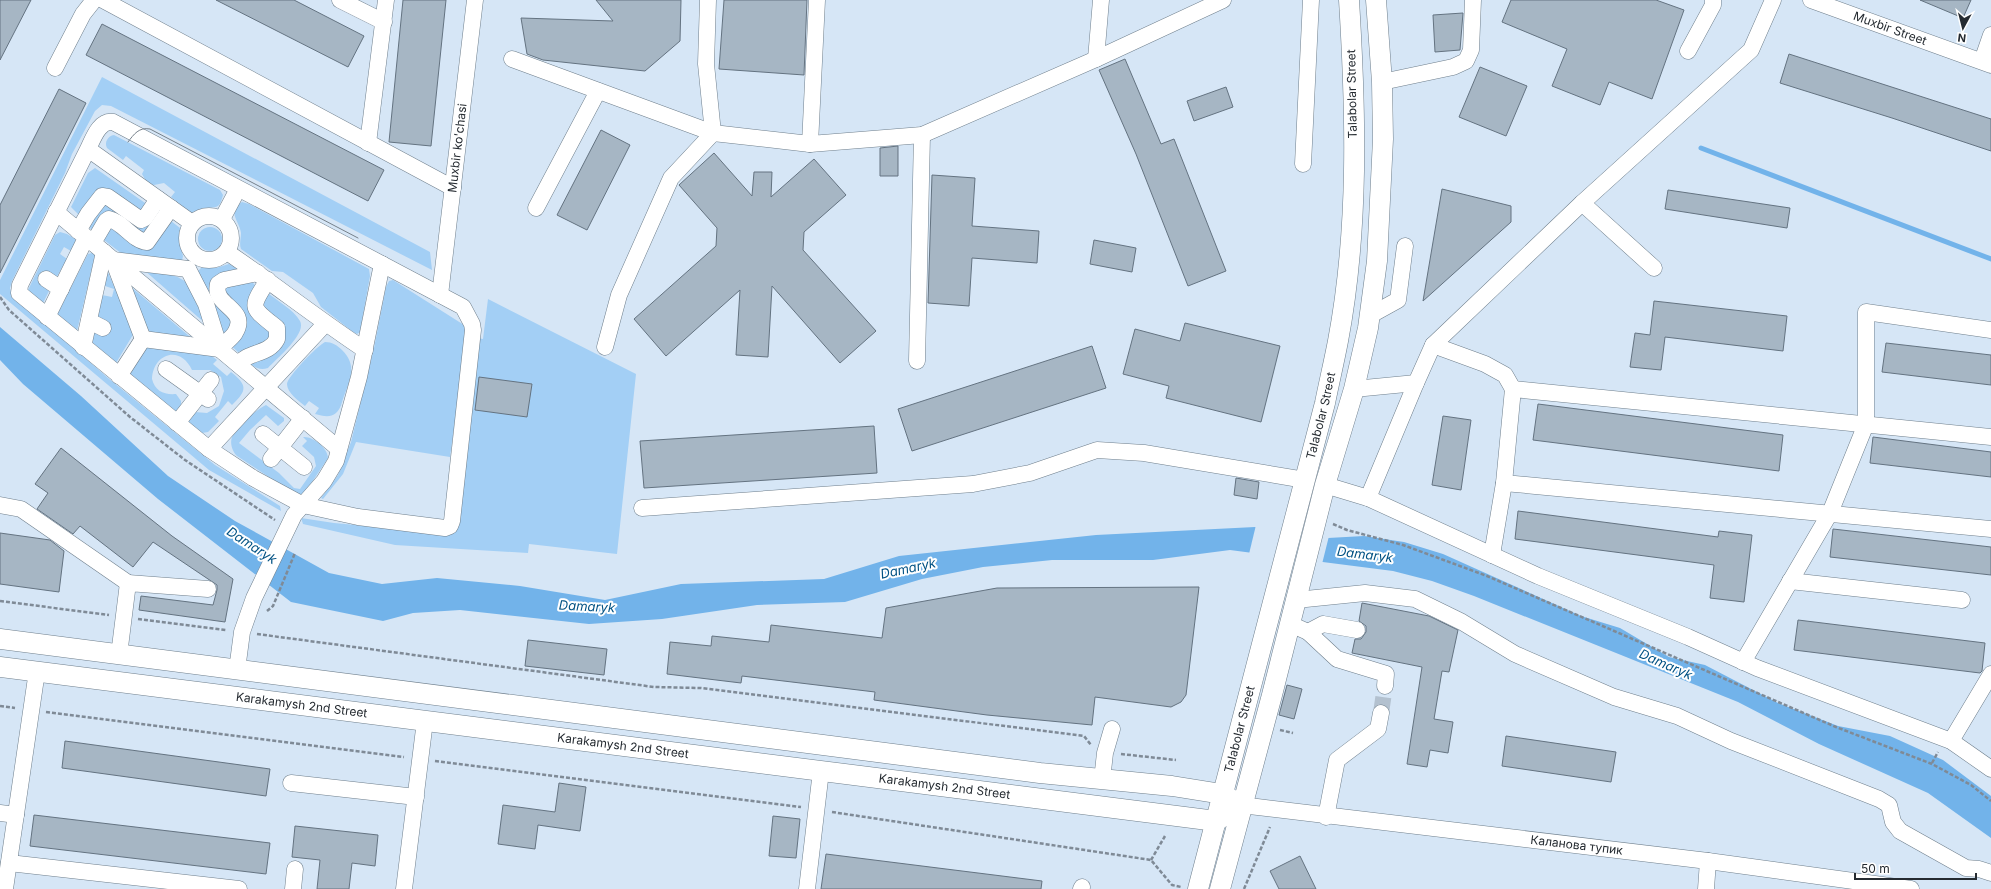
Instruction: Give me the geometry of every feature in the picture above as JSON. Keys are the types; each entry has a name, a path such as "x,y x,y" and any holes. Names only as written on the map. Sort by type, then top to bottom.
{"main road":[{"name":"Talabolar Street","path":"1198,889 1222,794 1249,700 1325,403 1338,340 1348,260 1353,185 1352,44 1349,0"},
{"name":"Talabolar Street","path":"1220,889 1241,805 1299,628 1296,600 1302,577 1322,524 1325,485 1354,389 1369,316 1377,261 1383,139 1382,82 1376,0"},
{"path":"1305,480 1325,485"},
{"name":"Karakamysh 2nd Street","path":"0,639 1102,780 1172,786 1222,794"},
{"name":"Karakamysh 2nd Street","path":"0,667 1216,821"},
{"path":"345,710 348,684"},
{"path":"1216,821 1241,805 1222,794"}],"street":[{"path":"56,68 83,14 94,0"},
{"path":"103,0 368,144 453,188"},
{"path":"340,0 384,22"},
{"path":"368,144 386,0"},
{"name":"Muxbir ko'chasi","path":"440,295 475,0"},
{"path":"605,347 619,295 670,178 713,133 706,64 708,0"},
{"path":"810,144 817,0"},
{"path":"1096,59 1100,0"},
{"path":"512,59 713,133 810,144 922,135 1096,59 1222,0"},
{"path":"1303,164 1311,0"},
{"path":"1382,82 1454,67 1466,61 1472,50 1473,0"},
{"path":"1688,51 1713,5 1712,0"},
{"path":"1368,498 1416,383 1434,345 1582,203 1751,50 1774,0"},
{"name":"Muxbir Street","path":"1811,0 1987,63"},
{"path":"1987,63 1991,35"},
{"path":"536,208 598,91"},
{"path":"106,122 113,122 238,189 462,307 472,324 473,330 451,524 445,528 358,517 303,505 253,478 209,449 20,294 18,288 56,212 88,149 101,126 106,122"},
{"path":"917,361 922,135"},
{"path":"88,149 192,223"},
{"path":"222,219 238,189"},
{"path":"83,347 89,321 102,290 95,245 102,196 108,197 140,220 145,218 158,199"},
{"path":"1582,203 1654,268"},
{"path":"95,245 106,221 111,219 141,240 148,242 171,208"},
{"path":"56,212 339,448"},
{"path":"47,317 61,289 71,256 95,245 192,262 212,260 227,252 232,237 230,228 222,219 208,215 196,219 192,223 188,230 187,242 190,249 192,262 220,349"},
{"path":"95,245 143,339"},
{"path":"1369,316 1398,300 1405,246"},
{"path":"227,252 325,324 365,350"},
{"path":"237,670 242,632 254,598 294,516 327,476 336,461 365,350 382,264"},
{"path":"220,349 234,333 237,317 233,309 219,298 217,291 218,284 224,280 263,277"},
{"path":"238,364 248,356 270,348 277,339 277,328 259,313 255,307 254,301 263,277"},
{"path":"46,279 61,289"},
{"path":"1743,662 1830,513 1866,424 1866,312 1991,330"},
{"path":"89,321 103,328"},
{"path":"209,449 325,324"},
{"path":"143,339 220,349"},
{"path":"119,376 143,339"},
{"path":"1434,345 1485,364 1505,375 1513,389 1504,483 1492,555"},
{"path":"166,369 204,396"},
{"path":"177,423 204,396 212,380"},
{"path":"1354,389 1416,383"},
{"path":"1513,389 1991,437"},
{"path":"275,453 303,418"},
{"path":"263,434 275,453 304,467"},
{"path":"642,508 973,484 1030,473 1097,450 1144,453 1305,480"},
{"path":"1504,483 1991,529"},
{"path":"1325,485 1368,498 1538,576 1688,637 1743,662 1951,741 1991,769"},
{"path":"0,506 21,509 128,583 208,589"},
{"path":"1790,581 1962,600"},
{"path":"120,655 128,583"},
{"path":"1296,600 1365,593 1415,599 1462,622 1514,654 1614,697 1677,716 1731,741 1879,799 1889,804 1893,822 1900,831 1966,868 1979,868 1991,873"},
{"path":"1299,628 1323,624 1357,630"},
{"path":"1299,628 1337,659 1386,674 1385,686"},
{"path":"5,889 9,863 8,814 31,710 37,671"},
{"path":"1951,741 1991,674"},
{"path":"1326,816 1337,760 1378,729 1381,712"},
{"path":"404,889 426,721"},
{"path":"1102,780 1105,752 1112,729"},
{"path":"807,889 821,771"},
{"path":"291,783 416,797"},
{"name":"Каланова тупик","path":"1241,805 1708,861 1911,889"},
{"path":"1706,889 1708,861"},
{"path":"9,863 239,889"},
{"path":"293,889 295,869"}],"path":[{"path":"0,297 9,310 136,422 184,460 288,528"},
{"path":"1322,524 1403,545 1487,576 1836,727 1932,764 1971,785 1991,801"},
{"path":"273,606 297,550"},
{"path":"242,632 654,687 701,688 1084,736 1095,751 1176,760"},
{"path":"0,706 817,810 1152,860 1172,885 1171,889"},
{"path":"1274,728 1293,734"},
{"path":"1244,889 1270,827"},
{"path":"1152,860 1165,836"}],"shaded area":[{"path":"102,77 430,252 432,270 111,106 102,105 95,111 72,154 65,173 12,281 10,288 11,293 108,378 215,465 280,506 281,511 209,470 0,294 0,280"},
{"path":"114,135 220,190 223,195 220,204 216,207 202,208 191,213 171,197 175,192 164,183 154,185 147,183 142,174 144,170 126,156 123,160 107,148 107,140"},
{"path":"95,168 148,205 142,216 110,193 80,216 71,207 88,173"},
{"path":"102,202 140,225 159,214 144,234 108,211 105,212 92,230 89,227"},
{"path":"242,202 249,204 369,269 370,276 360,332 357,334 353,332 321,307 313,293 283,272 272,271 241,249 241,233 234,213 237,205"},
{"path":"171,221 180,228 179,242 183,256 182,261 126,257 104,240 111,225 149,250"},
{"path":"210,227 218,231 222,239 218,247 210,251 202,247 198,239 202,231"},
{"path":"60,232 75,239 75,242 71,251 64,247 60,254 67,259 55,280 42,271 37,280 50,289 43,303 29,293 28,290 55,235"},
{"path":"92,253 95,255 77,331 58,315 58,313 88,254"},
{"path":"229,264 239,270 211,281 209,288 213,297 233,322 224,338 197,272 203,266 216,268"},
{"path":"107,270 134,333 116,363 90,347 93,330 104,336 110,325 97,318 102,295 112,297 114,289 105,286"},
{"path":"144,270 162,273 184,280 188,284 206,324"},
{"path":"393,280 464,325 467,335 450,457 356,442 343,474 323,499 321,498 338,475 351,442 374,348 386,287 389,281"},
{"path":"251,281 255,285 252,293 272,335 261,345 238,352 228,343 238,338 223,283"},
{"path":"131,287 195,341 150,332 146,327"},
{"path":"267,292 294,313 300,321 301,326 299,333 290,346 268,368 259,369 248,362 284,339 285,332 261,307"},
{"path":"488,299 636,374 617,554 529,544 528,553 395,545 303,524 301,518 334,523 442,533 477,338 483,339"},
{"path":"325,342 332,343 340,348 347,356 351,366 349,383 340,407 334,415 329,416 315,414 319,408 309,401 305,406 291,394 287,384 288,380 303,362 321,344"},
{"path":"147,347 208,353 217,360 213,364 227,376 231,372 243,384 243,391 232,405 228,401 215,417 219,421 208,432 202,433 187,421 195,412 207,413 219,406 224,391 221,377 210,370 192,370 187,362 181,357 168,355 162,358 157,363 152,379 155,387 164,393 176,394 181,401 181,405 175,413 130,377 129,372"},
{"path":"266,405 284,418 284,421 278,426 266,415 239,443 279,473 294,488 300,489 316,466 314,457 302,446 307,441 303,437 311,438 319,443 326,450 328,458 304,494 301,495 292,492 237,456 232,449 231,441 235,432 253,414"}],"water":[{"name":"Damaryk","path":"0,327 81,396 168,476 235,521 329,573 382,584 437,578 520,586 605,600 681,584 824,579 899,556 1096,535 1255,527 1328,538 1364,536 1404,542 1443,554 1581,616 1620,628 1669,657 1705,665 1778,703 1838,726 1890,736 1943,760 1991,796 1991,838 1928,793 1819,744 1738,702 1474,596 1432,581 1393,571 1230,550 1153,560 1052,560 983,567 922,579 845,602 757,605 662,619 589,624 460,610 413,613 383,621 291,602 158,499 23,384 0,360"}],"pier":[{"path":"1256,525 1329,536 1322,564 1249,554"}],"building":[{"path":"0,0 31,0 0,60"},
{"path":"216,0 294,0 364,36 348,67"},
{"path":"403,0 446,0 431,146 389,142"},
{"path":"596,0 681,0 680,41 645,71 543,60 527,54 521,18 613,21"},
{"path":"724,0 807,0 804,75 719,69"},
{"path":"1511,0 1656,0 1684,10 1652,99 1609,82 1600,105 1552,86 1567,49 1502,22"},
{"path":"1920,0 1971,0 1963,18"},
{"path":"1463,13 1460,50 1435,52 1433,15"},
{"path":"102,24 384,170 368,201 86,55"},
{"path":"1789,54 1991,119 1991,151 1780,83"},
{"path":"1125,59 1161,144 1174,139 1226,271 1188,286 1136,154 1099,70"},
{"path":"1480,67 1527,86 1506,136 1459,117"},
{"path":"1226,87 1233,107 1194,121 1187,101"},
{"path":"59,89 86,103 0,273 0,205"},
{"path":"601,130 630,145 587,230 557,215"},
{"path":"898,146 898,176 880,176 880,148"},
{"path":"714,153 752,196 754,172 772,172 771,197 814,159 846,195 804,232 803,250 876,331 840,363 772,286 768,357 736,355 740,290 666,356 634,319 716,246 717,228 679,185"},
{"path":"932,175 975,178 972,226 1039,231 1037,263 972,258 969,306 928,303"},
{"path":"1442,189 1511,206 1511,222 1423,301"},
{"path":"1668,190 1790,208 1787,228 1665,209"},
{"path":"1094,240 1136,248 1132,272 1090,264"},
{"path":"1654,301 1787,316 1783,351 1665,337 1661,370 1630,367 1635,333 1650,335"},
{"path":"1185,323 1280,346 1261,422 1166,398 1169,386 1123,374 1135,329 1180,341"},
{"path":"1886,343 1991,355 1991,385 1882,372"},
{"path":"1092,346 1106,388 912,451 898,409"},
{"path":"479,377 532,384 527,417 475,410"},
{"path":"1538,404 1783,435 1779,471 1533,440"},
{"path":"1443,416 1471,420 1461,490 1432,485"},
{"path":"874,426 877,473 644,488 640,441"},
{"path":"1873,437 1991,452 1991,477 1870,463"},
{"path":"61,448 172,536 233,579 225,622 139,610 141,596 213,605 217,585 153,542 133,567 80,526 73,534 37,509 48,493 35,484"},
{"path":"1236,478 1259,482 1257,499 1234,495"},
{"path":"1518,511 1718,537 1719,531 1752,535 1744,602 1710,598 1714,565 1515,539"},
{"path":"1833,529 1991,547 1991,575 1830,557"},
{"path":"0,533 50,540 64,551 59,592 0,584"},
{"path":"1199,587 1186,695 1181,702 1171,707 1095,697 1092,725 987,715 874,700 875,692 742,676 741,683 667,674 670,642 711,646 712,636 769,642 771,625 882,638 886,608 997,588"},
{"path":"1362,603 1429,616 1458,630 1449,672 1442,671 1434,719 1453,722 1448,753 1430,750 1427,767 1407,764 1422,667 1352,653 1355,639 1361,639 1366,632 1366,626 1359,621"},
{"path":"1798,620 1985,643 1982,671 1980,673 1794,650"},
{"path":"528,640 607,649 604,675 525,666"},
{"path":"1287,685 1302,689 1294,719 1279,715"},
{"path":"1506,736 1616,752 1611,782 1502,766"},
{"path":"65,741 270,769 266,796 62,768"},
{"path":"559,783 586,787 580,831 538,825 535,849 498,844 503,805 555,812"},
{"path":"34,815 270,843 266,874 30,846"},
{"path":"773,816 800,819 796,858 769,856"},
{"path":"295,826 378,835 375,866 352,863 349,889 317,889 320,860 292,857"},
{"path":"826,854 1042,881 1041,889 821,889"},
{"path":"1300,856 1316,889 1279,889 1270,871"}],"waterway":[{"path":"1701,148 1991,259"}],"tunnel":[{"path":"1381,713 1385,686"}],"tram line":[{"path":"128,142 140,130 150,129 358,238"}]}
